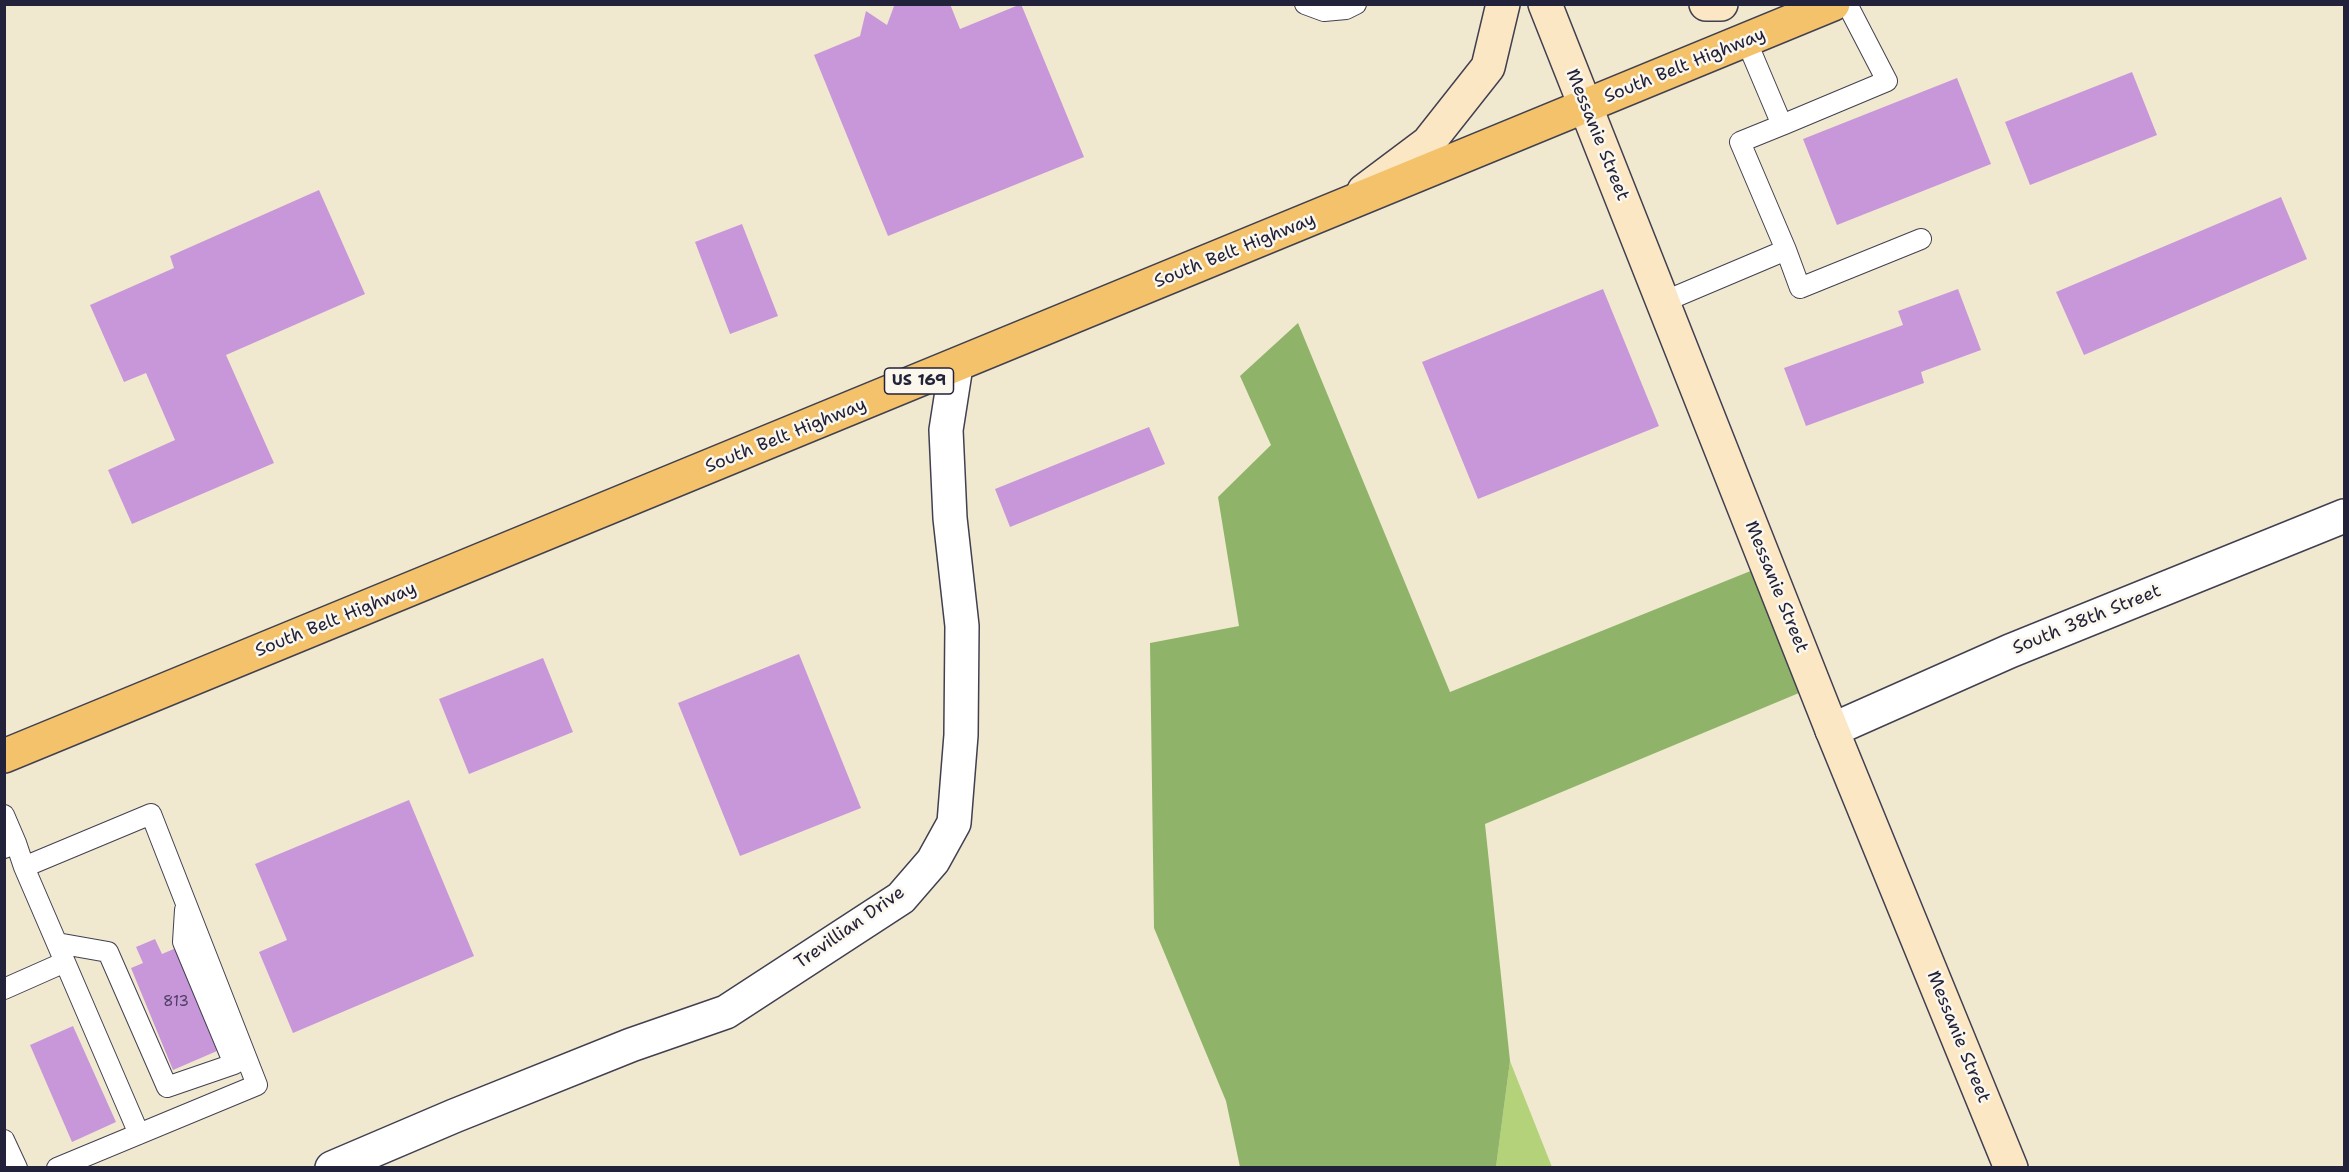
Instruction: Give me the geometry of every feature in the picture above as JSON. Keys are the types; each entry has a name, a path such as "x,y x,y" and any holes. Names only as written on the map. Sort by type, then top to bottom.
{"main road":[{"name":"South Belt Highway","path":"4,756 1833,4"}],"street":[{"path":"1343,207 1428,143 1488,66 1503,4"},
{"name":"Messanie Street","path":"1545,4 1832,730 2011,1167"},
{"path":"1706,4 1721,4"},
{"name":"Trevillian Drive","path":"332,1167 632,1045 726,1012 901,898 933,861 954,823 961,735 962,626 950,518 946,430 956,366"},
{"name":"South 38th Street","path":"1832,730 2010,651 2344,516"}],"lane":[{"path":"1305,4 1324,11 1347,9 1356,4"},
{"path":"1847,4 1887,81 1740,142 1800,288 1921,239"},
{"path":"1746,40 1782,125"},
{"path":"1663,302 1786,250"},
{"path":"24,867 151,814 257,1085 57,1167"},
{"path":"4,815 10,845 24,867 139,1134"},
{"path":"57,943 108,952 167,1088 234,1064 183,942 185,901"},
{"path":"4,990 65,962"},
{"path":"4,1140 17,1167"}],"green space":[{"path":"1298,323 1450,692 1753,570 1799,693 1485,824 1510,1061 1496,1167 1240,1167 1226,1101 1154,928 1150,643 1239,626 1218,497 1271,445 1240,376"},
{"path":"1510,1061 1552,1167 1496,1167"}],"building":[{"path":"899,4 950,4 960,29 1021,4 1084,157 888,236 814,55 860,36 866,11 887,25 894,6"},
{"path":"2132,72 2157,135 2030,185 2005,122"},
{"path":"1957,78 1991,164 1837,225 1803,139"},
{"path":"319,190 365,294 226,355 274,463 132,524 108,470 175,440 146,373 124,382 90,305 174,268 170,256"},
{"path":"2281,197 2307,259 2084,355 2056,292"},
{"path":"742,224 778,316 730,334 695,242"},
{"path":"1603,289 1659,426 1478,499 1422,362"},
{"path":"1958,289 1981,350 1921,372 1924,383 1806,426 1784,368 1903,325 1898,311"},
{"path":"1149,427 1165,464 1010,527 995,489"},
{"path":"799,654 861,808 740,856 678,703"},
{"path":"543,658 573,732 469,774 439,699"},
{"path":"409,800 474,956 293,1033 259,952 287,940 255,864"},
{"path":"155,939 162,954 176,948 216,1023 207,1027 217,1051 173,1070 131,968 143,963 136,947"},
{"path":"73,1026 116,1122 72,1142 30,1045"}]}
